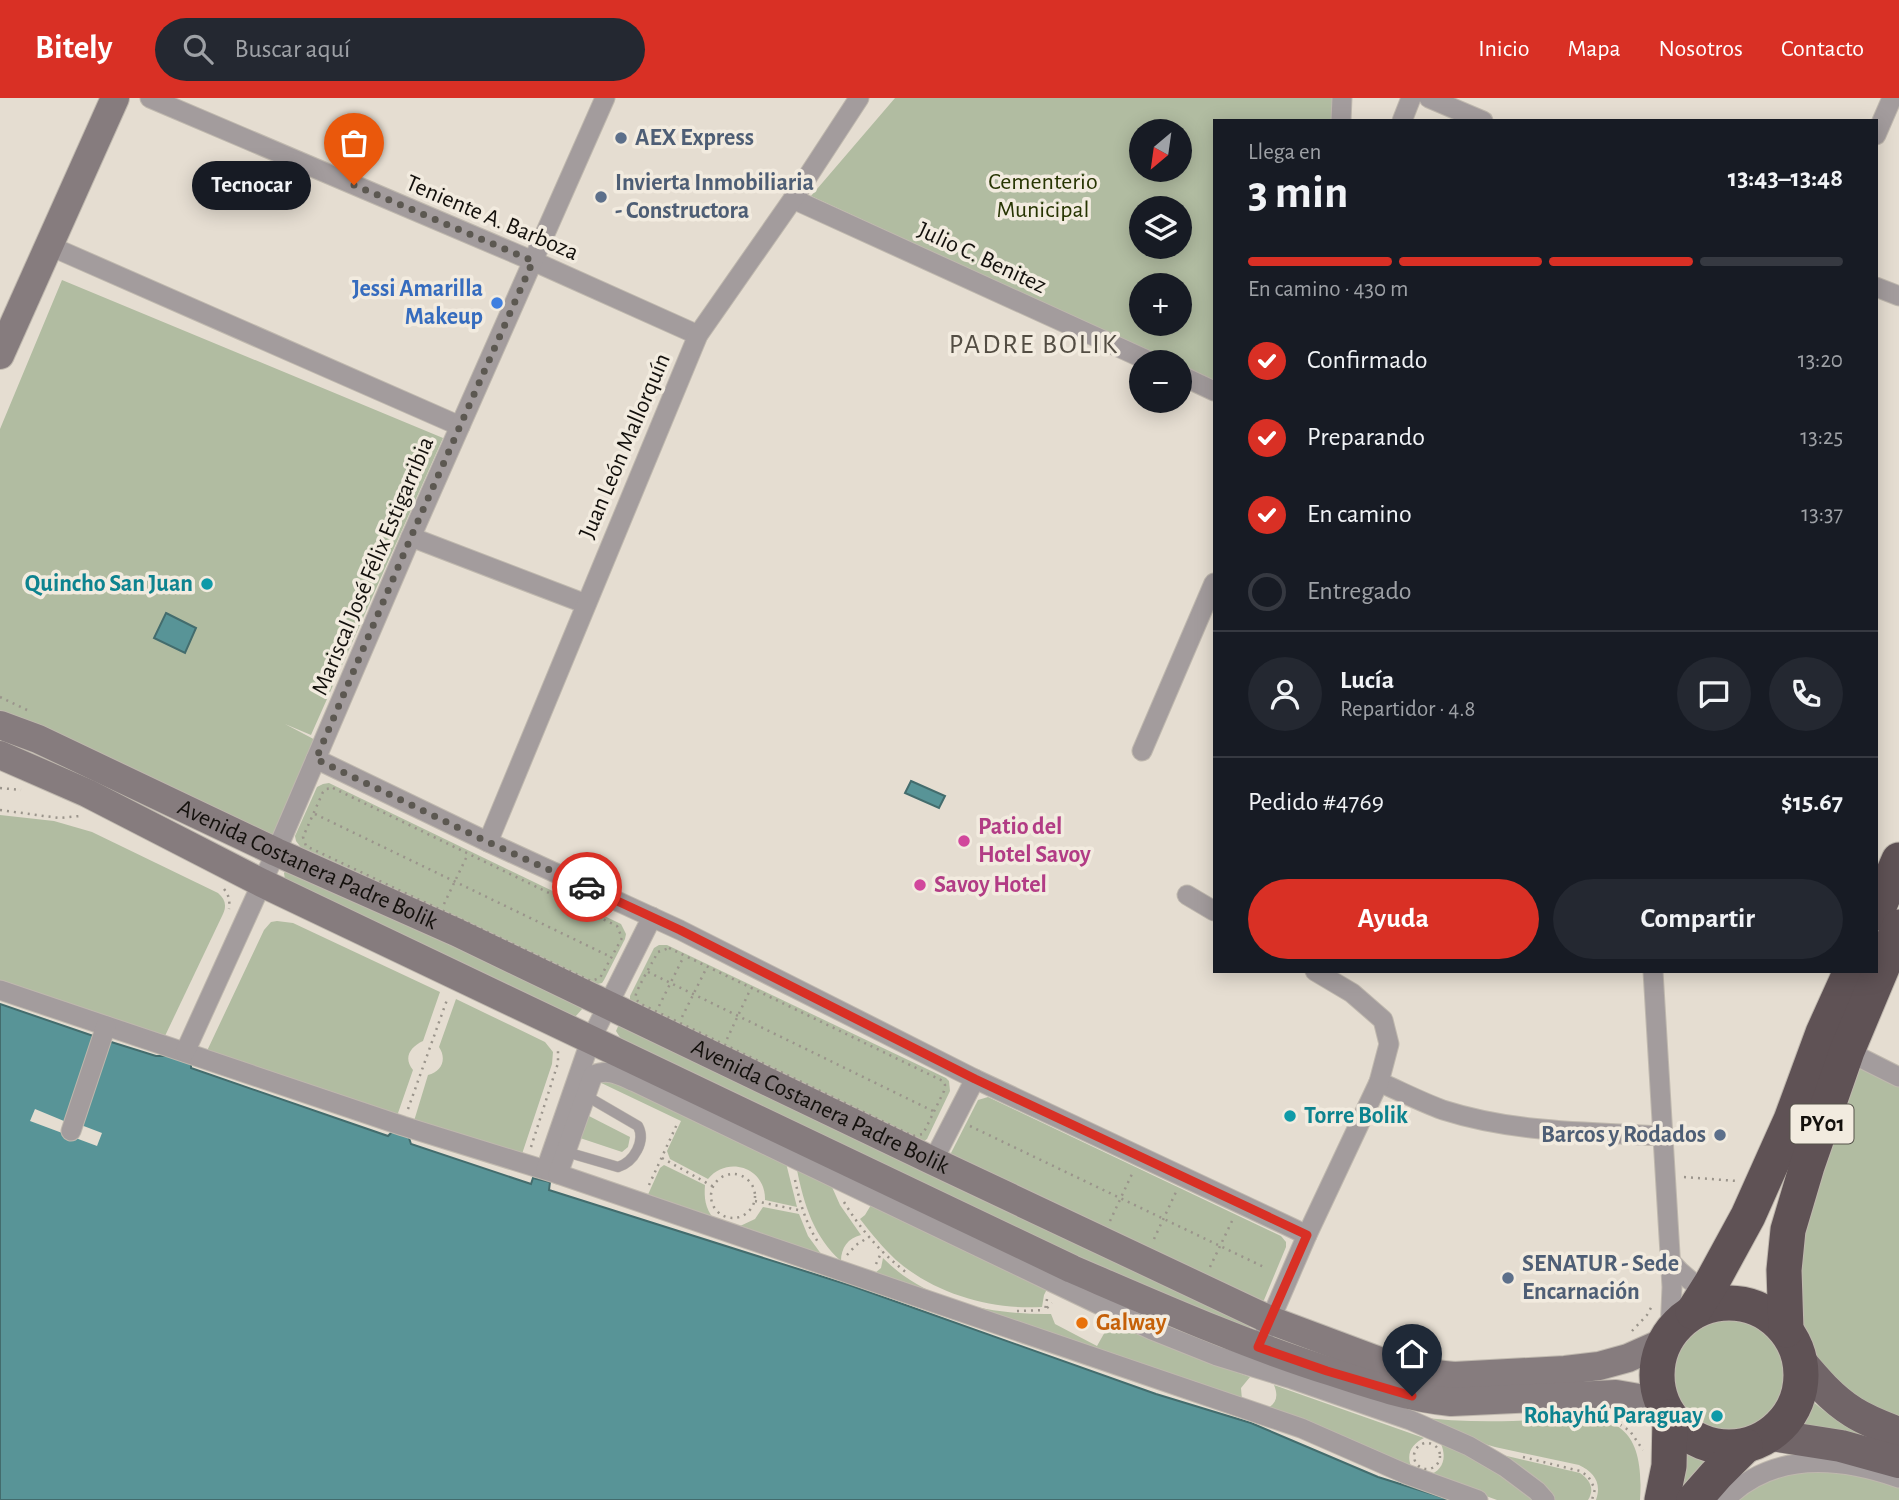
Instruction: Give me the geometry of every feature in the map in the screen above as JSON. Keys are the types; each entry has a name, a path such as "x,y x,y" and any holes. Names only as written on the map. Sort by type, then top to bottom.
{"highway":[{"path":"1878,908 1899,860"},
{"name":"PY01","path":"1694,1500 1716,1475 1786,1420 1797,1402 1801,1382 1793,1345 1784,1270 1788,1230 1847,1051 1899,927"},
{"name":"PY01","path":"1662,1500 1669,1466 1666,1409 1657,1380 1658,1361 1692,1316 1748,1216 1791,1120 1850,973"},
{"path":"1692,1316 1743,1304 1773,1318 1793,1345"},
{"path":"1666,1409 1684,1432 1703,1443 1724,1448 1758,1441"}],"main road":[{"path":"0,354 115,98"},
{"name":"Avenida Costanera Padre Bolik","path":"11,721 276,852 456,932 1270,1320 1393,1366 1454,1376 1598,1366 1629,1358 1692,1316"},
{"name":"Avenida Costanera Padre Bolik","path":"0,755 83,805 262,883 1072,1269 1258,1347 1375,1386 1433,1400 1451,1402 1616,1394 1666,1409"},
{"path":"0,779 15,779 83,805"},
{"path":"1793,1345 1814,1378 1850,1411 1899,1433"},
{"path":"1758,1441 1841,1446 1899,1462"}],"street":[{"name":"Teniente A. Barboza","path":"150,98 533,261 698,335"},
{"name":"Mariscal José Félix Estigarribia","path":"183,1055 276,852 411,537 605,98"},
{"name":"Juan León Mallorquín","path":"488,842 698,335 793,199 859,98"},
{"path":"1341,119 1342,98"},
{"path":"1403,119 1411,98"},
{"path":"1429,98 1478,119"},
{"path":"1878,130 1892,98"},
{"name":"Julio C. Benitez","path":"793,199 1129,352"},
{"path":"50,246 460,426"},
{"path":"1878,288 1899,296"},
{"path":"1192,381 1213,391"},
{"path":"411,537 586,604"},
{"path":"1142,751 1210,608 1213,589"},
{"path":"316,759 652,917 975,1079 1307,1235"},
{"path":"1187,895 1213,910"},
{"path":"548,1174 580,1092 591,1039 652,917"},
{"path":"1258,1347 1379,1082 1389,1044 1383,1020 1352,993 1318,973"},
{"path":"1653,973 1672,1310 1692,1316"},
{"path":"0,990 183,1055 526,1163 548,1174 642,1201 842,1269 1301,1428 1406,1474 1478,1500"},
{"path":"71,1131 106,1026"},
{"path":"1847,1051 1899,1077"},
{"path":"580,1092 593,1075 610,1072 1152,1330 1217,1356 1410,1420 1469,1446 1505,1467 1545,1500"},
{"path":"933,1161 975,1079"},
{"path":"1379,1082 1444,1110 1532,1129 1663,1136"},
{"path":"1671,1262 1681,1274 1692,1316"},
{"path":"1725,1500 1759,1475 1790,1465 1839,1462 1899,1478"}],"lane":[{"path":"559,1150 618,1167 633,1157 641,1139 639,1126 580,1092"}],"path":[{"path":"0,697 11,721"},
{"path":"333,788 468,854 617,926 622,938 600,978 591,981 306,846 303,837 323,792 333,788"},
{"path":"0,810 59,818 83,805"},
{"path":"313,814 611,957"},
{"path":"441,910 468,854"},
{"path":"221,886 228,893 229,911"},
{"path":"669,948 707,967 943,1081 944,1091 923,1134 913,1136 656,1012 636,998 647,972 661,950 669,948"},
{"path":"656,1012 684,956"},
{"path":"679,1023 707,967"},
{"path":"647,972 935,1112"},
{"path":"724,1045 751,988"},
{"path":"402,1126 450,990"},
{"path":"526,1163 558,1063 556,1045"},
{"path":"642,1201 678,1122"},
{"path":"965,1135 970,1126 1266,1268"},
{"path":"790,1156 803,1211 813,1235 842,1269 849,1252 869,1237"},
{"path":"662,1158 713,1186"},
{"path":"1106,1229 1134,1171"},
{"path":"725,1175 741,1175 753,1185 755,1201 741,1216 725,1216 717,1210 712,1201 713,1186 725,1175"},
{"path":"829,1175 854,1218 869,1237 908,1274"},
{"path":"1665,1175 1737,1181 1760,1189"},
{"path":"1154,1239 1177,1191 1185,1195"},
{"path":"755,1201 803,1211"},
{"path":"1206,1276 1233,1218"},
{"path":"1626,1336 1647,1315 1654,1303"},
{"path":"1008,1310 1045,1310"},
{"path":"1602,1415 1612,1418 1630,1431 1644,1455"},
{"path":"1427,1443 1435,1446 1440,1454 1435,1466 1427,1469 1419,1466 1414,1460 1417,1448 1427,1443"},
{"path":"1520,1457 1580,1471 1588,1476 1595,1489 1592,1500"}],"green space":[{"name":"Cementerio Municipal","path":"895,98 1337,98 1338,119 1213,119 1213,382 1192,372 1192,350 1146,350 811,196"},
{"path":"62,280 443,438 311,735 285,724 323,744 276,852 0,721 0,429"},
{"path":"329,783 621,924 626,934 625,939 602,983 593,985 302,849 295,836 317,787"},
{"path":"0,815 54,821 92,832 218,893 222,898 225,905 223,914 164,1038 0,983"},
{"path":"289,867 583,1008 575,1017 285,880 284,873"},
{"path":"271,922 293,923 440,992 423,1041 409,1053 413,1070 397,1116 206,1053 264,930"},
{"path":"667,945 946,1078 950,1091 927,1139 923,1142 630,1000 654,948"},
{"path":"456,999 545,1042 553,1052 552,1064 521,1157 414,1121 428,1075 437,1071 442,1064 443,1056 439,1047"},
{"path":"620,1022 1253,1322 1248,1330 1171,1303 621,1039 616,1031"},
{"path":"1847,1051 1899,1077 1899,1433 1800,1361 1786,1330 1785,1299"},
{"path":"600,1075 785,1159 797,1207 765,1200 764,1189 759,1180 744,1168 725,1168 708,1179 670,1159 667,1151 681,1121 595,1080"},
{"path":"988,1097 1281,1236 1286,1247 1264,1300 1260,1302 951,1158 951,1153 978,1100"},
{"path":"585,1114 630,1137 628,1147 622,1152 577,1137"},
{"path":"664,1165 705,1185 706,1203 714,1219 646,1199 660,1168"},
{"path":"797,1170 832,1187 840,1205 861,1235 846,1244 841,1261 817,1231 803,1196"},
{"path":"871,1205 1047,1289 1042,1307 1003,1306 965,1297 946,1291 911,1272 896,1260 860,1219"},
{"path":"763,1207 799,1214 808,1236 827,1262 738,1227 755,1219"},
{"path":"883,1258 900,1273 940,1295 875,1273 881,1268"},
{"path":"962,1303 1006,1312 1051,1314 1055,1324 1097,1346 1110,1323 1250,1377 1241,1388 1242,1400"},
{"path":"1729,1315 1752,1320 1772,1333 1785,1353 1790,1376 1785,1399 1772,1419 1752,1432 1729,1437 1706,1432 1686,1419 1673,1399 1668,1376 1673,1353 1686,1333 1706,1320"},
{"path":"1274,1385 1424,1438 1411,1449 1411,1466 1265,1410 1276,1400"},
{"path":"1809,1398 1840,1421 1899,1444 1798,1430"},
{"path":"1412,1416 1475,1421 1587,1418 1606,1421 1622,1429 1633,1444 1640,1467 1640,1500 1596,1500 1597,1483 1589,1471 1579,1465 1471,1440"},
{"path":"1683,1440 1708,1452 1722,1455 1688,1500 1667,1492"},
{"path":"1441,1444 1502,1472 1537,1500 1497,1500 1428,1475 1442,1463 1444,1454"},
{"path":"1490,1452 1580,1473 1590,1485 1590,1496 1588,1500 1551,1500"},
{"path":"1821,1467 1899,1483 1899,1500 1731,1500 1761,1482"}],"water":[{"path":"166,613 196,628 185,653 154,638"},
{"path":"911,781 945,796 939,808 905,793"},
{"path":"0,1004 156,1056 177,1056 191,1061 191,1068 388,1136 394,1130 408,1135 411,1144 531,1184 533,1178 550,1182 549,1190 852,1286 1156,1394 1251,1423 1378,1477 1451,1500 0,1500"}],"pier":[{"path":"35,1109 102,1133 97,1146 30,1121"}],"way so far":[{"path":"354,185 533,261 316,759 587,887"}],"place":[{"name":"AEX Express","path":"621,138"},
{"name":"Tecnocar","path":"354,185"},
{"name":"Invierta Inmobiliaria - Constructora","path":"601,197"},
{"name":"Jessi Amarilla Makeup","path":"497,303"},
{"name":"Quincho San Juan","path":"207,584"},
{"name":"Patio del Hotel Savoy","path":"964,841"},
{"name":"Savoy Hotel","path":"920,885"},
{"name":"Torre Bolik","path":"1290,1116"},
{"name":"Barcos y Rodados","path":"1720,1135"},
{"name":"SENATUR - Sede Encarnación","path":"1508,1278"},
{"name":"Galway","path":"1082,1323"},
{"name":"Rohayhú Paraguay","path":"1717,1416"}],"district":[{"name":"PADRE BOLIK","path":"1034,345"}],"route":[{"path":"587,887 680,930 975,1079 1307,1235 1258,1347 1412,1396"}]}
